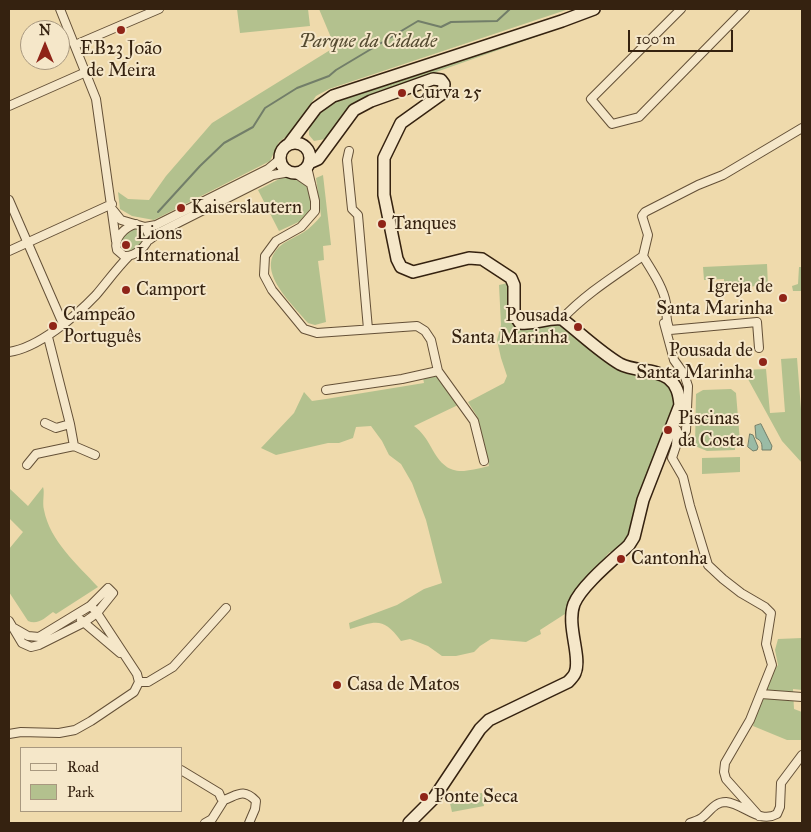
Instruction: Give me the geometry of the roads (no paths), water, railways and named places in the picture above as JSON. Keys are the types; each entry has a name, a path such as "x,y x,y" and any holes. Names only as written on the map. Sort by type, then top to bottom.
{"street":[{"path":"60,9 96,98 117,250 115,271"},
{"path":"75,45 159,9"},
{"path":"311,184 283,167 280,159 282,150 316,108 333,96 594,9"},
{"path":"681,9 590,99 612,124 638,117 745,9"},
{"path":"9,106 86,72"},
{"path":"117,250 120,254 134,255 148,240 160,232 273,175 293,172 308,165 318,159 354,110 371,101 433,79 441,80 444,84 443,93 401,123 384,158 384,195 397,259 401,267 413,272 469,258 482,259 511,278 514,285 514,314 520,323 530,324 551,317 562,319 621,364 638,371 660,373 670,379 679,391 680,405 674,426 643,500 634,537 629,545 584,589 574,603 571,617 576,662 575,673 568,682 489,720 480,729 434,798 409,823"},
{"path":"303,125 305,148 310,156 308,165 315,201 315,211 302,227 276,241 265,256 264,275 272,290 304,329 317,333 417,326 425,331 431,340 438,371 474,422 484,461"},
{"path":"759,348 757,322 670,330 666,323 666,302 659,284 643,256 648,234 642,216 645,212 698,185 723,175 802,128"},
{"path":"288,144 296,143 305,148 324,149"},
{"path":"348,151 347,160 352,210 358,215 368,329"},
{"path":"112,207 121,220 145,227 161,222 268,169 280,159"},
{"path":"9,200 63,324"},
{"path":"9,251 112,207"},
{"path":"116,241 118,236 136,224"},
{"path":"145,227 149,235 148,240"},
{"path":"9,352 48,337 94,296 129,256"},
{"path":"562,319 608,280 643,256"},
{"path":"666,311 663,326 674,360 684,374 688,386 686,431 676,446"},
{"path":"48,337 74,446"},
{"path":"326,390 394,380 438,371"},
{"path":"45,423 56,428 70,424"},
{"path":"674,426 677,430 676,446 672,458 683,477 708,565 723,579 771,613 766,644 772,665 750,720 725,763 724,772 726,779 759,816"},
{"path":"27,465 36,454 74,446 95,455"},
{"path":"108,588 113,593 97,613 83,623 39,646 31,647 22,643 11,625 28,636 40,636 90,606 108,588"},
{"path":"9,734 20,732 59,733 75,730 134,692 139,682 137,674 97,613 90,606"},
{"path":"139,682 148,682 173,667 226,608"},
{"path":"78,614 83,623 127,660"},
{"path":"761,694 802,697"},
{"path":"690,823 706,815 716,804 725,802 735,804 759,816 771,818 777,814 780,807 781,783 802,755"},
{"path":"182,771 219,792 224,800"},
{"path":"205,823 212,819 224,800 239,793 250,794 256,801 249,823"},
{"path":"690,823 706,823"}],"waterway":[{"path":"158,212 224,143 253,127 265,108 297,88 329,76 418,21 441,27 451,22 497,21 510,9"}],"place":[{"name":"EB23 João de Meira","path":"121,30"},
{"name":"Curva 25","path":"402,93"},
{"name":"Kaiserslautern","path":"181,208"},
{"name":"Tanques","path":"382,224"},
{"name":"Lions International","path":"126,245"},
{"name":"Camport","path":"126,290"},
{"name":"Igreja de Santa Marinha","path":"783,298"},
{"name":"Campeão Português","path":"53,326"},
{"name":"Pousada Santa Marinha","path":"578,327"},
{"name":"Pousada de Santa Marinha","path":"763,362"},
{"name":"Piscinas da Costa","path":"668,430"},
{"name":"Cantonha","path":"621,559"},
{"name":"Casa de Matos","path":"337,685"},
{"name":"Ponte Seca","path":"424,797"}],"park label":[{"name":"Parque da Cidade","path":"368,42"}]}
